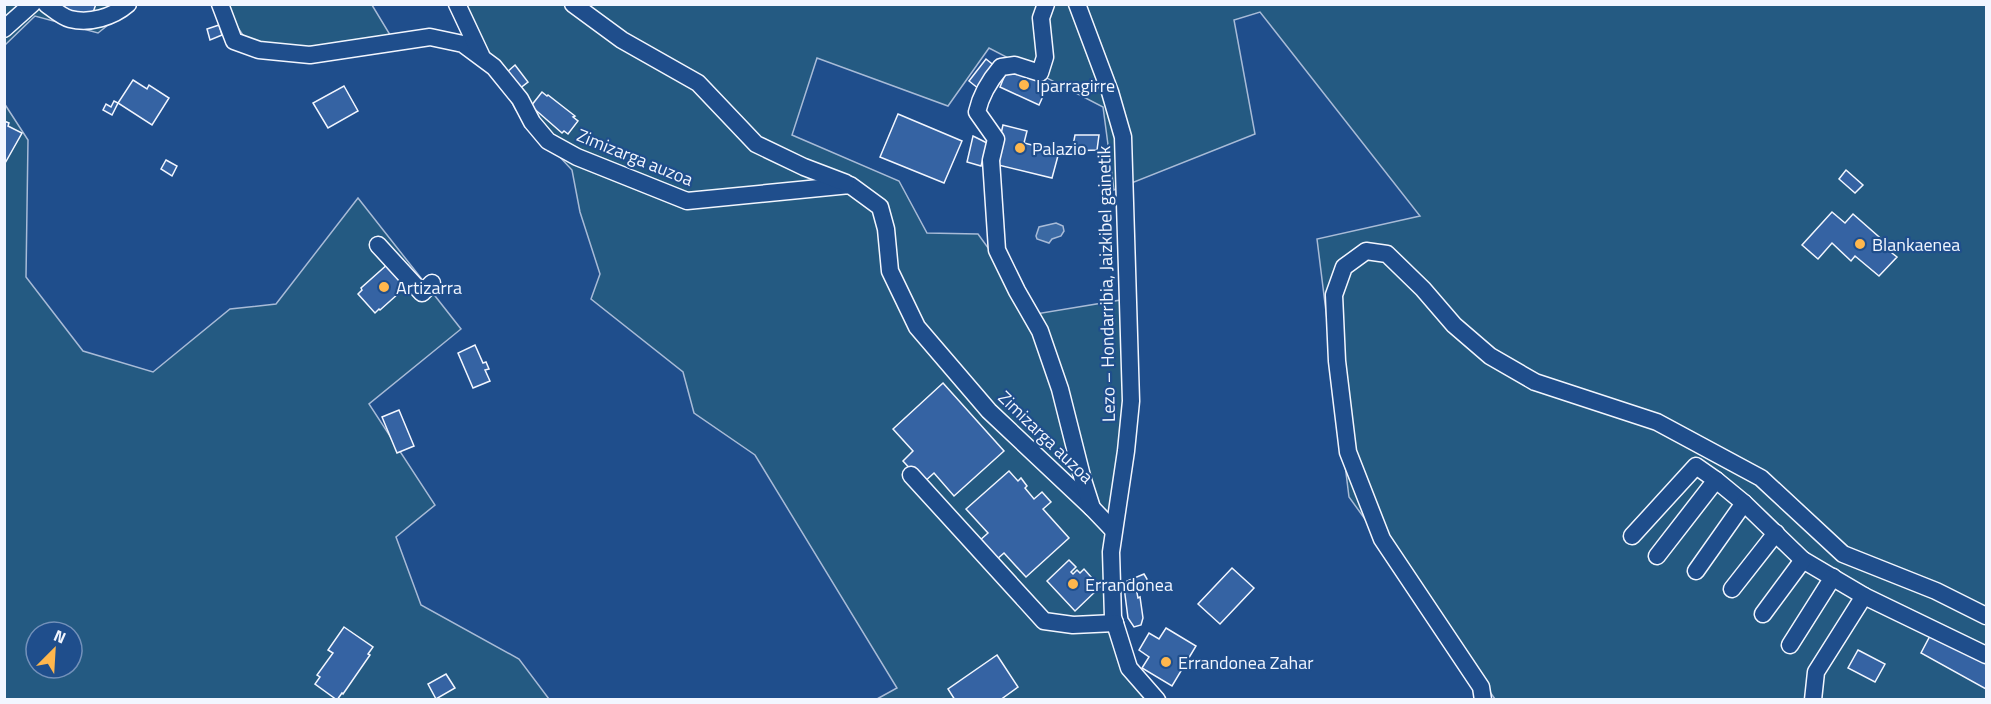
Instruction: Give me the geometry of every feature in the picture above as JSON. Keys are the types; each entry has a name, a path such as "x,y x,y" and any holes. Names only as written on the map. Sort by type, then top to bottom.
{"street":[{"path":"4,29 32,4"},
{"path":"46,4 70,19 98,20 122,10 128,4"},
{"name":"Zimizarga auzoa","path":"220,4 234,41 259,50 310,55 430,37 463,44 494,67 520,99 532,122 548,141 578,157 687,201 850,184"},
{"name":"Zimizarga auzoa","path":"457,4 483,59"},
{"name":"Zimizarga auzoa","path":"573,4 622,40 698,83 756,144 804,167 850,184 880,207 886,229 890,271 917,327 989,411 1113,530"},
{"path":"1046,4 1041,18 1045,57 1041,74 1015,64 1001,67 991,78 980,98 977,112 996,139 991,160 998,250 1017,291 1040,331 1060,389 1092,508"},
{"name":"Lezo – Hondarribia, Jaizkibel gainetik","path":"1077,4 1110,92 1123,137 1131,401 1111,552 1114,623 1129,668 1157,699"},
{"path":"378,245 422,293 432,283"},
{"path":"1483,699 1482,687 1382,539 1348,452 1337,361 1334,295 1344,267 1366,251 1387,254 1423,289 1454,325 1490,356 1535,382 1657,422 1761,478 1843,554 1936,591 1986,616"},
{"path":"1632,536 1696,466 1744,503 1803,560 1864,596 1986,655"},
{"path":"911,476 1044,621 1073,626 1114,623"},
{"path":"1657,556 1716,480"},
{"path":"1696,571 1744,503"},
{"path":"1732,589 1776,533"},
{"path":"1763,614 1803,560"},
{"path":"1790,645 1833,578"},
{"path":"1813,699 1816,672 1864,596"}],"shaded area":[{"path":"5,5 133,5 98,33 35,16 5,45"},
{"path":"223,5 372,5 395,43 252,49"},
{"path":"457,5 1986,5 1986,699 1495,699 1349,497 1317,239 1420,216 1260,12 1234,20 1255,134 1114,190 1103,107 989,48 948,106 817,58 792,135 899,181 927,233 978,234 1036,314 1127,299 1114,641 1165,699 877,699 897,688 755,455 694,413 683,372 591,299 600,274 580,212 572,170 516,110"},
{"path":"4,103 28,140 26,277 83,351 153,372 230,309 276,304 358,198 461,329 369,404 435,505 396,537 421,605 519,659 549,699 5,699"},
{"path":"1056,223 1063,226 1064,231 1061,236 1052,239 1049,243 1037,239 1039,227"}],"building":[{"path":"59,4 96,4 91,18 58,7"},
{"path":"219,25 222,35 210,40 207,29"},
{"path":"986,59 996,67 979,89 969,81"},
{"path":"515,65 528,82 519,89 506,73"},
{"name":"Iparragirre","path":"1009,65 1049,83 1039,105 1000,87"},
{"path":"133,80 147,89 149,85 169,98 152,125 118,103"},
{"path":"344,86 358,111 328,128 313,103"},
{"path":"542,92 575,116 573,117 578,121 568,134 564,131 562,133 531,106"},
{"path":"114,101 118,103 112,115 103,110 106,104 111,107"},
{"path":"898,114 962,141 944,183 880,157"},
{"path":"4,121 9,123 8,126 22,133 4,165"},
{"name":"Palazio","path":"1003,125 1027,131 1024,143 1059,152 1052,178 994,164"},
{"path":"1075,135 1099,135 1097,150 1072,151"},
{"path":"973,136 987,143 981,166 967,162"},
{"path":"166,160 177,166 172,176 161,169"},
{"path":"1846,170 1863,185 1855,193 1839,179"},
{"name":"Blankaenea","path":"1832,212 1845,223 1853,214 1895,251 1892,253 1897,257 1879,276 1855,256 1851,261 1832,243 1818,259 1802,245"},
{"name":"Artizarra","path":"389,263 408,285 375,313 358,294 361,288"},
{"path":"475,345 483,363 486,362 489,369 485,370 490,381 473,388 458,353"},
{"path":"943,383 1004,451 954,496 934,473 923,483 903,461 913,451 893,429"},
{"path":"399,410 414,446 397,453 382,417"},
{"path":"1009,471 1018,481 1021,478 1027,486 1025,488 1034,499 1042,492 1051,502 1043,509 1069,538 1026,577 1004,553 996,560 979,541 988,533 966,509"},
{"name":"Errandonea","path":"1069,560 1076,567 1071,572 1073,574 1077,570 1080,573 1084,569 1100,587 1075,611 1047,581"},
{"path":"1232,568 1254,588 1220,624 1198,604"},
{"path":"1144,574 1147,579 1145,585 1136,588 1138,598 1140,597 1143,618 1141,625 1134,627 1128,618 1124,587 1127,581"},
{"path":"344,627 373,647 368,654 370,655 337,700 315,684 320,677 317,675 333,653 328,650"},
{"name":"Errandonea Zahar","path":"1166,628 1196,646 1172,686 1142,668 1149,657 1139,650 1149,633 1159,639"},
{"path":"1931,634 1986,664 1986,689 1921,653"},
{"path":"1858,650 1885,664 1875,682 1848,668"},
{"path":"997,655 1018,687 1000,700 955,700 948,689"},
{"path":"446,674 455,688 436,699 428,684"}],"place":[{"name":"Iparragirre","path":"1024,85"},
{"name":"Palazio","path":"1020,148"},
{"name":"Blankaenea","path":"1860,244"},
{"name":"Artizarra","path":"384,287"},
{"name":"Errandonea","path":"1073,584"},
{"name":"Errandonea Zahar","path":"1166,662"}]}
